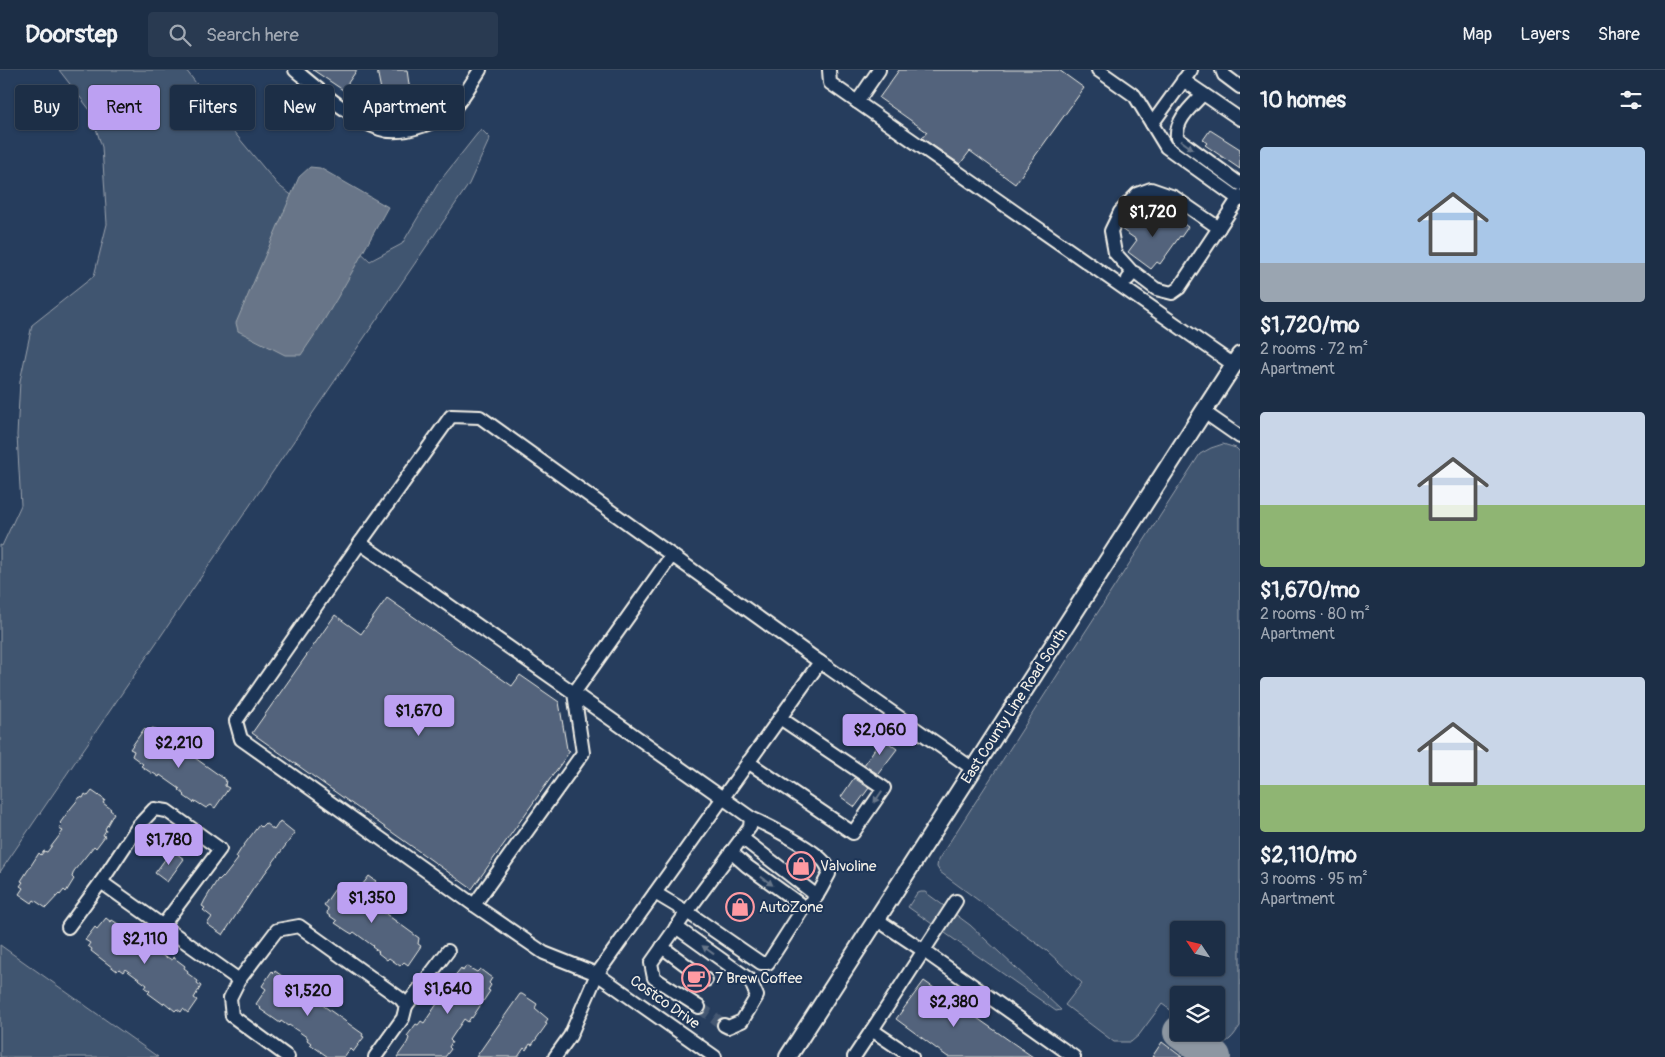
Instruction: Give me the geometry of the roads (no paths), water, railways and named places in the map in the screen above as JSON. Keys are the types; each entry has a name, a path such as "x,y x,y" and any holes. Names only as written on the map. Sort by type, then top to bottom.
{"main road":[{"name":"East County Line Road South","path":"788,1057 1237,360"}],"lane":[{"path":"295,70 361,119 381,129 397,132 438,121 454,108 480,70"},
{"path":"828,70 830,83 1123,287 1237,360"},
{"path":"857,102 879,70"},
{"path":"1098,70 1135,96 1166,148 1239,198 1219,228 1179,288 1172,293 1156,289 1140,276 1133,273 1115,253 1111,231 1120,212 1137,194 1151,189 1174,197 1219,228"},
{"path":"1222,70 1224,75 1240,87"},
{"path":"1152,124 1187,75 1203,94 1240,119"},
{"path":"1203,94 1178,122 1176,129 1177,138 1240,184"},
{"path":"1123,287 1133,273"},
{"path":"1204,412 1240,437"},
{"name":"Costco Drive","path":"672,555 480,417 451,416 236,721 240,739 474,905 544,953 597,974 715,1057"},
{"path":"360,543 751,818 778,830 815,854 827,865 829,874 817,896 811,904 804,907 768,963 760,963 687,912 655,893"},
{"path":"474,905 584,753 574,693 672,555 973,769"},
{"path":"555,1057 570,1036 597,974 820,662"},
{"path":"748,762 853,833 884,788 780,718"},
{"path":"68,927 139,825 154,809 167,811 220,849 163,925"},
{"path":"699,1007 654,978 651,963 750,827 751,818"},
{"path":"742,838 817,896"},
{"path":"731,852 747,866 804,907"},
{"path":"101,882 239,980"},
{"path":"854,1057 956,902"},
{"path":"876,919 1074,1057"},
{"path":"288,1057 232,1016 230,998 239,980 277,930 299,926 400,999 406,1006"},
{"path":"676,928 750,980 758,996 742,1021 728,1027 724,1025"},
{"path":"662,948 706,980"},
{"path":"375,1057 403,1018 406,1006 448,951"},
{"path":"872,1030 912,1057"}],"tunnel":[{"path":"699,1007 724,1025"}],"place":[{"name":"Valvoline","path":"801,866"},
{"name":"AutoZone","path":"740,907"},
{"name":"7 Brew Coffee","path":"696,978"}]}
